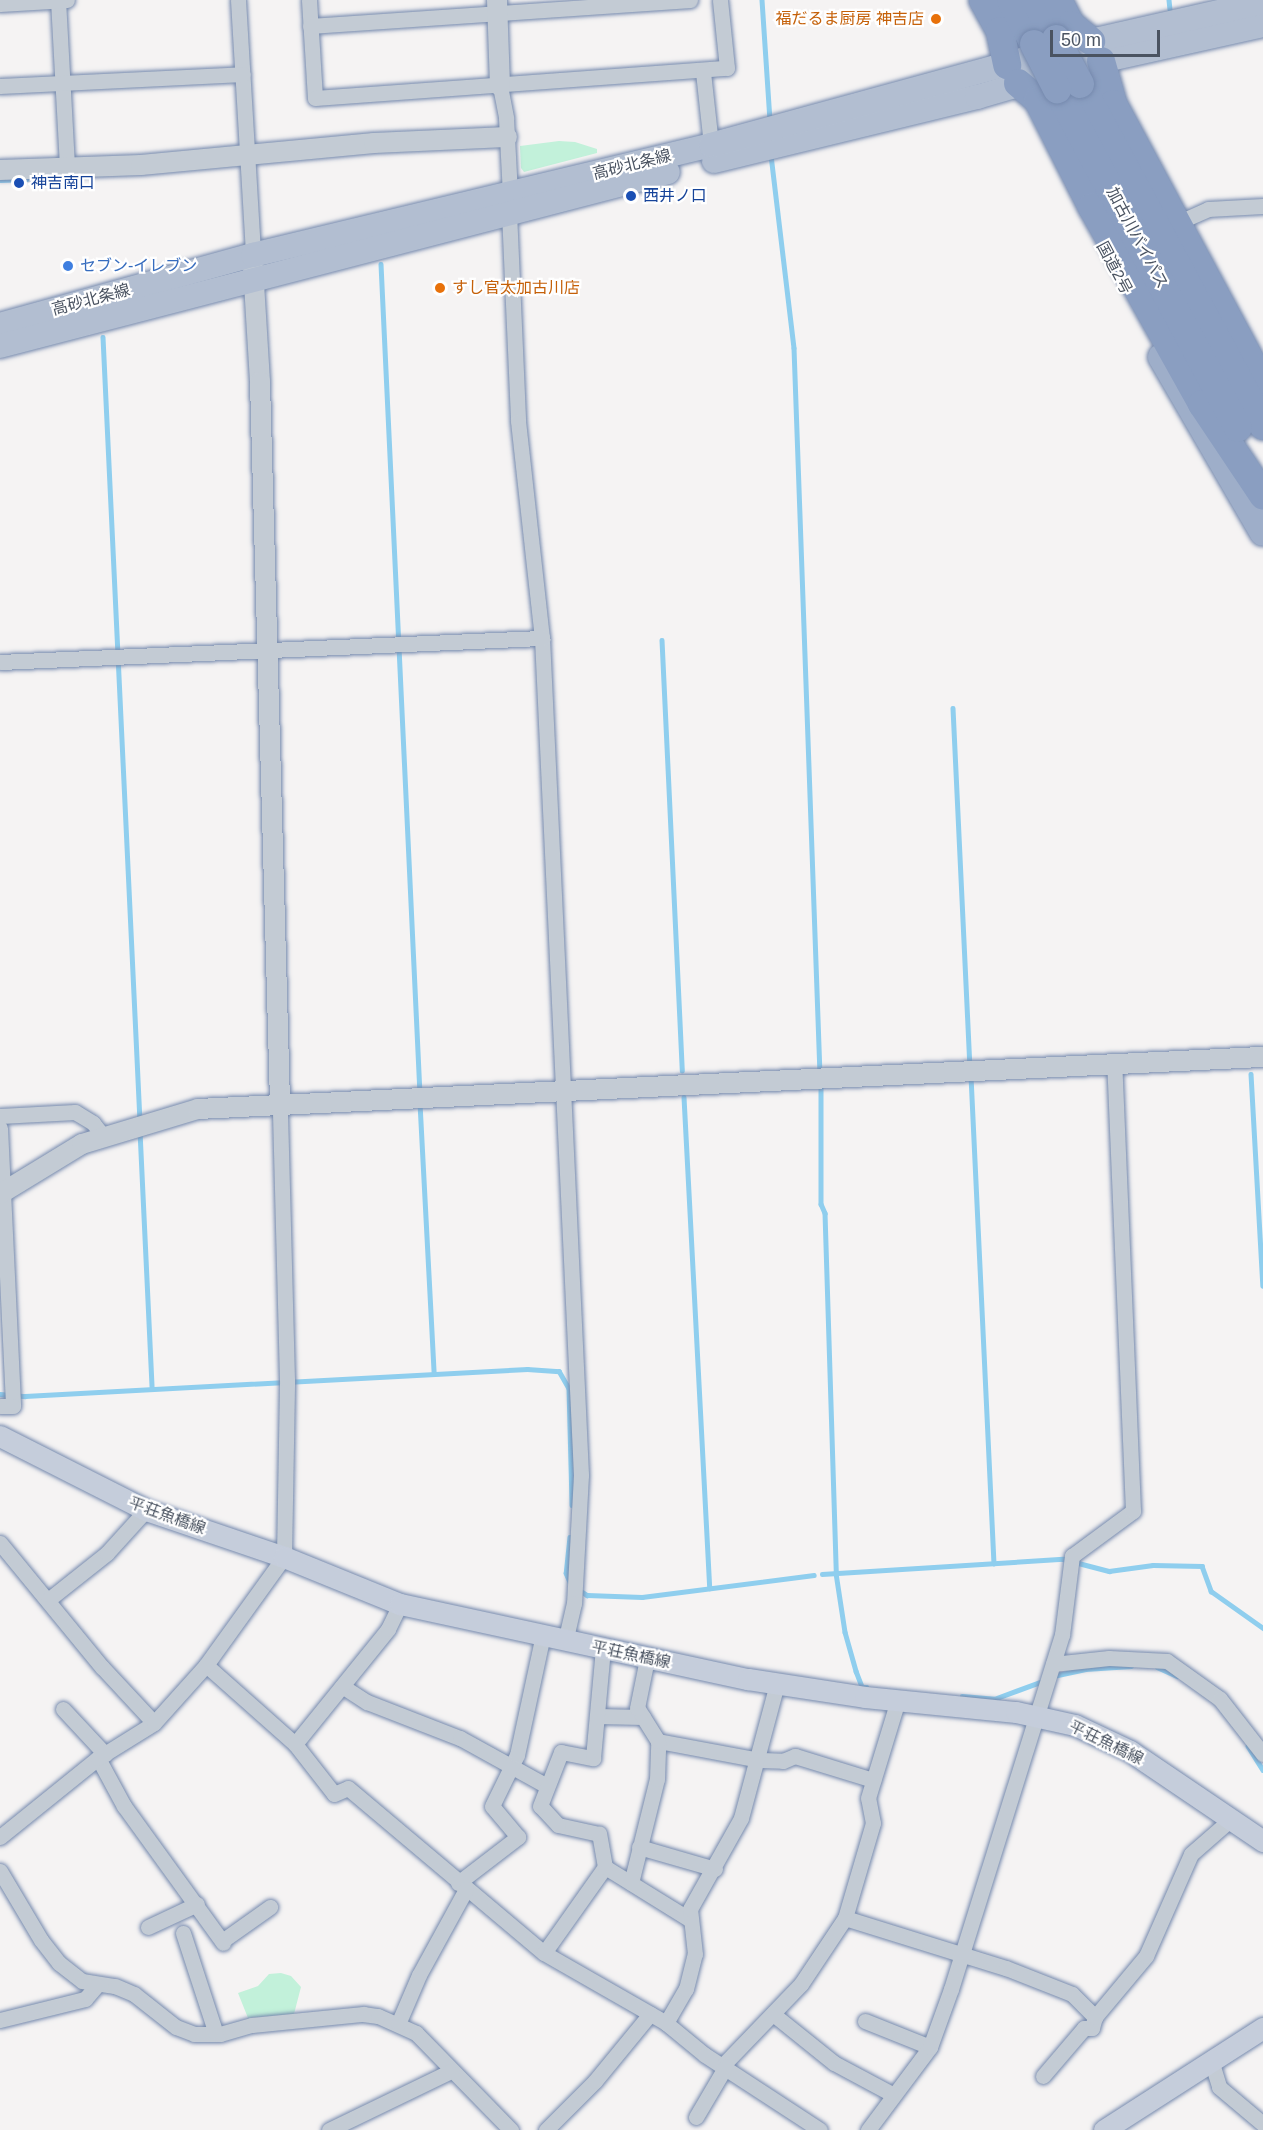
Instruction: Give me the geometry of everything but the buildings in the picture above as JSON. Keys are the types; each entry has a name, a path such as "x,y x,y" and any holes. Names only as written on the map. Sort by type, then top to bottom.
{"highway":[{"name":"国道2号","path":"970,0 1013,74 1180,394 1263,533"},
{"path":"983,0 1000,31 1013,74 1038,99 1092,207 1202,404 1263,495"},
{"name":"加古川バイパス","path":"1011,0 1045,42 1263,426"},
{"name":"加古川バイパス","path":"1035,0 1045,42"},
{"path":"1058,0 1071,25 1096,51 1125,96 1262,353"},
{"path":"1074,0 1096,51 1113,104 1263,384"},
{"name":"加古川バイパス","path":"1069,86 1263,475"}],"main road":[{"name":"高砂北条線","path":"0,325 253,255 509,203 770,138 1261,7"},
{"name":"高砂北条線","path":"0,346 253,282 509,203 711,145 770,138"},
{"name":"平荘魚橋線","path":"0,1436 146,1510 284,1557 400,1604 647,1659 777,1684 1035,1716 1075,1725 1130,1751 1263,1841"},
{"path":"1104,2130 1263,2028"}],"street":[{"path":"58,0 67,165"},
{"path":"0,4 68,0"},
{"path":"1,1834 101,1756 154,1723 206,1665 284,1557 286,1375 280,1104 265,650 260,382 238,0"},
{"path":"309,0 315,98 727,69 720,0"},
{"path":"310,26 497,7 690,0"},
{"path":"497,7 500,86 507,137 518,422 542,638 566,1090 581,1475 574,1598 565,1641"},
{"path":"703,72 711,145"},
{"path":"0,86 243,74"},
{"path":"0,170 67,165 141,165 247,153 507,137"},
{"path":"1188,218 1208,209 1263,206"},
{"path":"0,662 542,638"},
{"path":"1,1193 82,1144 141,1123 198,1109 1263,1057"},
{"path":"868,2130 892,2094 930,2047 1062,1635 1071,1563 1133,1511 1114,1064"},
{"path":"0,1116 75,1112 93,1123 103,1136"},
{"path":"0,1128 1,1193 13,1389 7,1406"},
{"path":"48,1600 107,1553 146,1510"},
{"path":"2,1551 48,1600 102,1667 154,1723"},
{"path":"295,1744 388,1629 400,1604"},
{"path":"398,2024 462,1886 518,1837 492,1806 513,1766 543,1635"},
{"path":"544,1953 605,1867 599,1834 558,1825 542,1810 547,1786 561,1752 593,1758 603,1649"},
{"path":"1050,1675 1109,1658 1167,1661 1220,1699 1263,1754"},
{"path":"631,1883 657,1779 658,1741 638,1708 647,1659"},
{"path":"206,1665 295,1744 334,1794 348,1788 410,1836 462,1886 544,1953 666,2024 820,2130"},
{"path":"666,2024 686,1989 696,1954 689,1919 694,1900 715,1869 741,1818 760,1760 777,1684"},
{"path":"342,1686 367,1702 460,1738 547,1786"},
{"path":"696,2117 725,2065 801,1984 845,1918 871,1833 867,1798 898,1700"},
{"path":"63,1708 101,1756 124,1806 223,1942 270,1907"},
{"path":"597,1716 643,1717"},
{"path":"658,1741 760,1760 783,1761 795,1756 873,1780"},
{"path":"1043,2076 1084,2028 1092,2028 1095,2017 1146,1956 1191,1854 1231,1819"},
{"path":"639,1847 715,1869"},
{"path":"605,1867 689,1919"},
{"path":"0,1871 59,1963 82,1981 115,1986 134,1994 176,2027 194,2034 216,2034 252,2025 363,2014 398,2024 416,2033 511,2130"},
{"path":"148,1927 197,1904"},
{"path":"845,1918 960,1955 984,1960 1072,1994 1095,2017"},
{"path":"183,1933 216,2034"},
{"path":"0,2020 84,1999 97,1985"},
{"path":"546,2130 595,2081 650,2014"},
{"path":"773,2014 834,2063 892,2094"},
{"path":"865,2021 930,2047"},
{"path":"1210,2060 1220,2087 1259,2121 1244,2130"},
{"path":"329,2130 452,2071"}],"green space":[{"path":"559,141 575,142 597,149 597,153 524,172 521,168 520,146"},
{"path":"281,1973 291,1976 301,1987 294,2014 248,2018 238,1993 258,1986 269,1974"}],"waterway":[{"path":"762,0 770,120"},
{"path":"1169,0 1170,9"},
{"path":"771,155 794,348 820,1075"},
{"path":"0,180 27,179"},
{"path":"381,264 420,1095"},
{"path":"103,337 140,1122"},
{"path":"662,640 682,1071"},
{"path":"953,708 970,1068"},
{"path":"1251,1074 1263,1286"},
{"path":"971,1076 994,1563"},
{"path":"821,1083 821,1204 825,1213 836,1573 845,1632 862,1687 867,1687"},
{"path":"684,1097 710,1588"},
{"path":"420,1103 434,1373"},
{"path":"140,1131 152,1387"},
{"path":"0,1394 25,1396 527,1369 559,1371 569,1388 572,1505"},
{"path":"570,1537 566,1573 571,1584"},
{"path":"822,1574 1063,1559 1109,1571 1153,1565 1202,1566 1211,1591 1263,1628"},
{"path":"578,1589 587,1595 642,1597 814,1575"},
{"path":"1053,1676 1085,1669 1131,1666"},
{"path":"1157,1667 1177,1676"},
{"path":"962,1696 994,1699 1043,1681"},
{"path":"1248,1746 1263,1770"}],"place":[{"name":"福だるま厨房 神吉店","path":"936,19"},
{"name":"神吉南口","path":"19,183"},
{"name":"西井ノ口","path":"631,196"},
{"name":"セブン-イレブン","path":"68,266"},
{"name":"すし官太加古川店","path":"440,288"}]}
